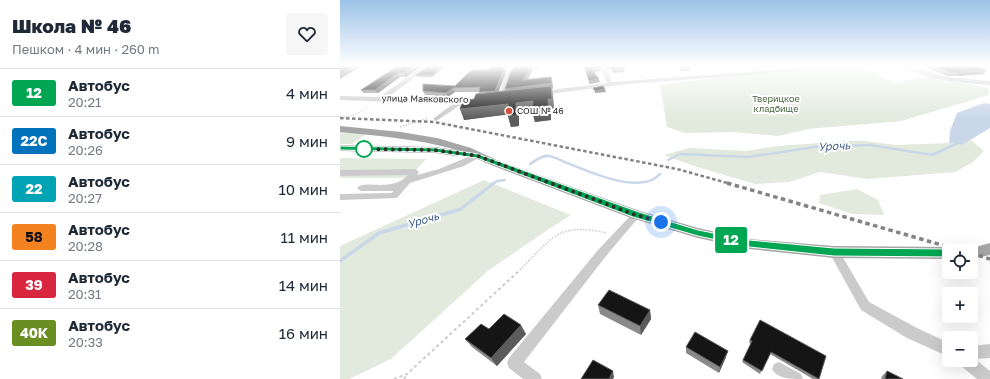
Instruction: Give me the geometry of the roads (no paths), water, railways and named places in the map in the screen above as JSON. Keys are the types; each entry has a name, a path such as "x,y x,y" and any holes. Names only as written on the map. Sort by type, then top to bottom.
{"main road":[{"path":"340,129 401,135 433,140 467,150 478,156 636,215 698,233 749,244 834,252 942,253"},
{"path":"384,149 401,135"},
{"path":"340,148 435,150 478,156"},
{"path":"978,252 990,249"}],"street":[{"path":"381,98 402,84"},
{"path":"500,98 505,84"},
{"path":"533,94 610,84"},
{"name":"улица Маяковского","path":"340,98 381,98 460,102 480,100"},
{"path":"436,119 460,102"},
{"path":"361,188 393,188 407,181 442,171 478,156"},
{"path":"340,173 415,172 394,196 340,198"},
{"path":"534,379 514,363 636,215"},
{"path":"834,252 865,306 912,333 942,347"},
{"path":"978,352 990,351"},
{"path":"973,367 988,379"},
{"path":"779,369 796,379"}],"water":[{"path":"984,103 990,104 990,128 962,145 949,143 950,131 957,113"}],"waterway":[{"name":"Урочь","path":"668,160 680,154 748,157 815,147 870,145 932,155 960,142"},
{"name":"Урочь","path":"530,164 541,157 549,156 603,177 641,183 652,180 660,174"},
{"name":"Урочь","path":"493,184 497,181 505,180"},
{"name":"Урочь","path":"340,261 379,233 461,209 494,183"}],"railway":[{"path":"340,118 434,122 677,169 731,184"},
{"path":"727,183 942,245"},
{"path":"978,255 990,259"}],"place":[{"name":"СОШ № 46","path":"509,111"}],"park label":[{"name":"Тверицкое кладбище","path":"776,104"}]}
